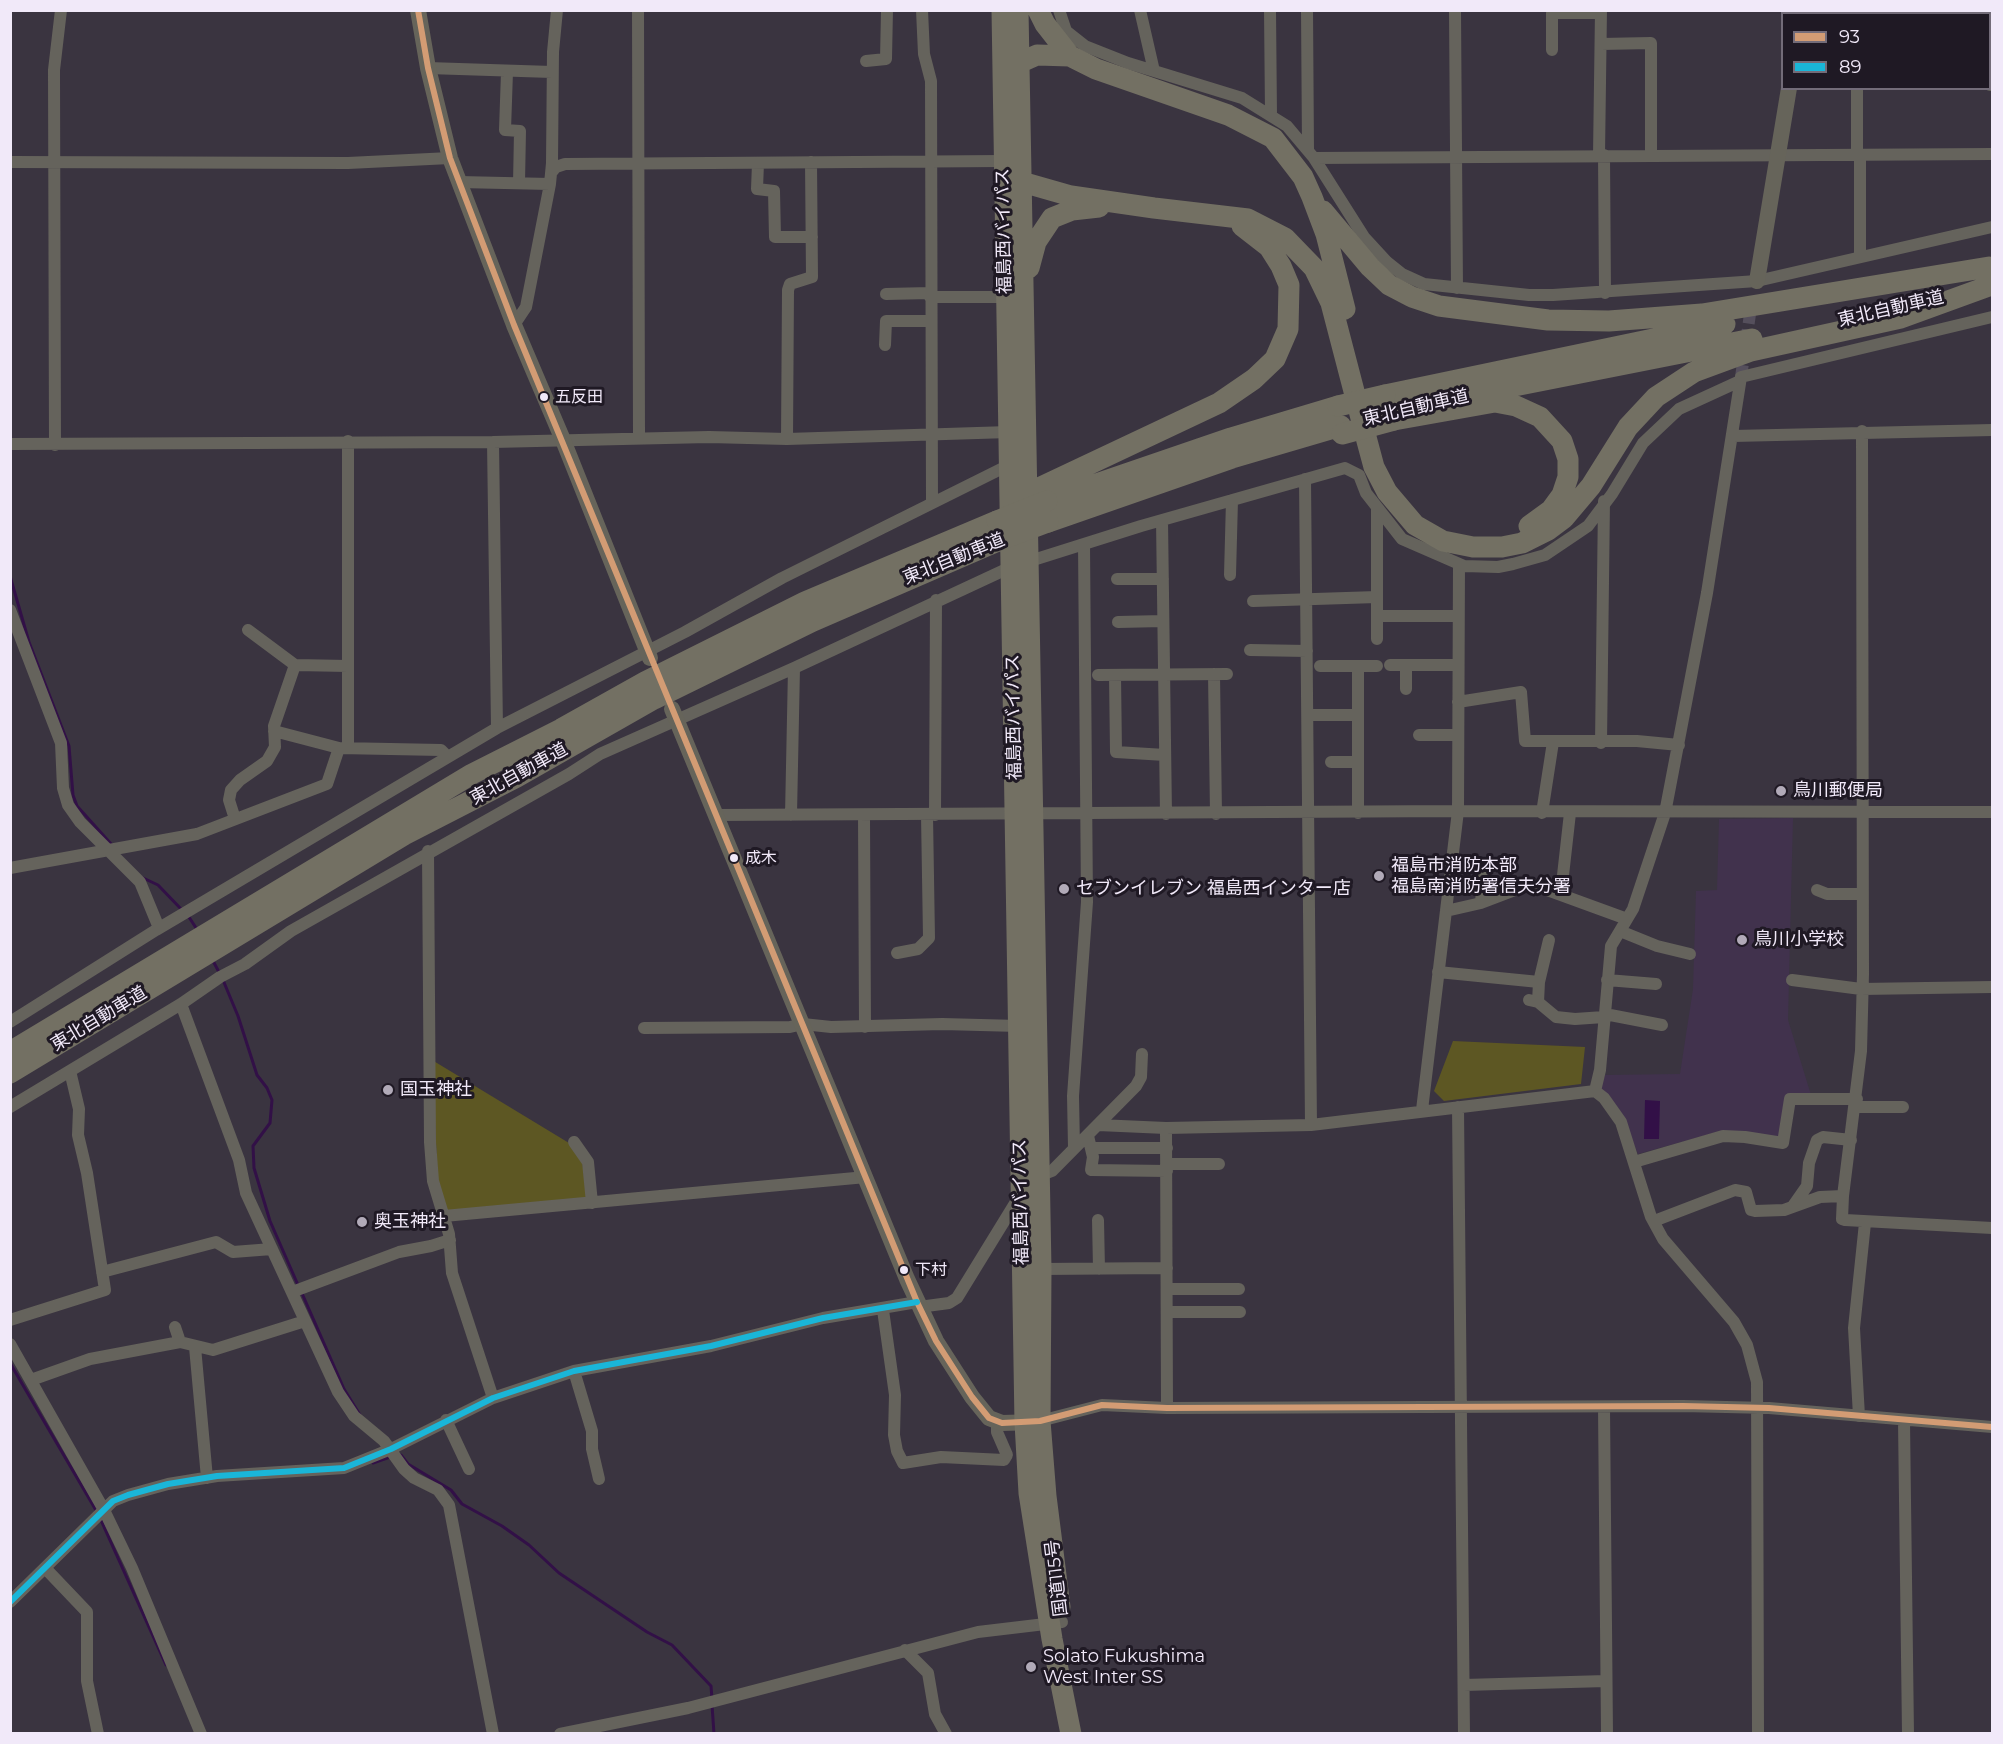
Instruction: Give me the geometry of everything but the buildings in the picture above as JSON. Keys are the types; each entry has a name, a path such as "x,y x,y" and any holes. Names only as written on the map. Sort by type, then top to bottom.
{"highway":[{"name":"福島西バイパス","path":"1002,10 1002,161 1013,297 1024,815 1039,1176 1041,1269 1033,1422"},
{"name":"福島西バイパス","path":"1018,10 1022,182 1013,297 1009,432 1020,565"},
{"path":"1038,10 1045,24 1070,56"},
{"path":"1002,83 1019,63 1037,55 1070,56 1096,69 1252,125 1283,148 1303,177 1312,196 1326,234 1385,459 1405,499 1439,525 1466,535 1495,537 1520,531 1541,519 1551,510 1566,486 1568,459 1562,441 1540,417 1516,406 1495,402 1390,409"},
{"path":"1002,161 1022,182 1039,188 1120,204 1248,219 1274,231 1295,247 1314,268 1331,303 1367,441 1380,480 1400,510 1415,525 1443,541 1473,547 1502,547 1522,543 1548,530 1564,518 1591,486 1633,420 1656,397 1694,372 1751,351 1901,318 1990,276"},
{"path":"1312,196 1370,267 1389,285 1439,306 1548,320 1609,321 1702,314 1990,276"},
{"path":"1013,297 1036,242 1052,218 1072,210 1120,204"},
{"path":"998,523 1044,494 1219,403 1254,380 1275,359 1288,329 1291,306 1289,285 1269,247 1229,216"},
{"name":"東北自動車道","path":"10,1053 213,939 472,774 561,729 645,682 805,602 998,523 1048,522 1340,422 1390,409 1806,329 1990,276"},
{"name":"東北自動車道","path":"1044,494 1232,438 1340,422"},
{"name":"東北自動車道","path":"213,939 404,835 517,777 654,699 833,612 998,523"},
{"name":"福島西バイパス","path":"1024,815 1019,1026 1020,1196 1026,1341 1033,1422"},
{"name":"東北自動車道","path":"10,1073 169,965"},
{"name":"国道115号","path":"1033,1422 1046,1496 1056,1623 1071,1734"},
{"name":"国道115号","path":"1056,1623 1084,1734"}],"street":[{"path":"55,445 54,70 61,10"},
{"path":"418,10 428,68 450,159 514,325 563,440 648,655"},
{"path":"514,325 526,307 550,178 552,72 557,10"},
{"path":"638,10 639,438"},
{"path":"866,61 886,59 887,10"},
{"path":"922,10 924,54 931,81 932,503"},
{"path":"1059,10 1066,31 1085,46 1154,71 1242,98 1287,126 1311,154 1364,237 1387,262 1402,274 1424,284 1529,295 1755,289 1860,257 1992,227"},
{"path":"1140,10 1154,71"},
{"path":"1270,10 1271,115"},
{"path":"1307,10 1311,154"},
{"path":"1455,10 1456,288"},
{"path":"1552,50 1552,13 1601,12 1605,293"},
{"path":"1600,44 1651,44 1651,155"},
{"path":"428,68 552,72"},
{"path":"507,72 505,130 520,131 519,183"},
{"path":"1755,289 1789,90"},
{"path":"1857,90 1860,257"},
{"path":"1311,154 1456,156 1992,154"},
{"path":"10,162 54,164 201,161 348,163 450,159"},
{"path":"550,178 556,166 565,164 1002,161"},
{"path":"787,439 788,291 790,284 812,277 811,162"},
{"path":"758,163 758,189 774,191 775,237 812,237"},
{"path":"459,182 519,183 550,178"},
{"path":"886,294 1013,297"},
{"path":"1595,1091 1600,1070 1611,946 1633,909 1665,813 1733,436 1741,377 1888,344 1992,317"},
{"path":"885,345 886,321 930,321"},
{"path":"10,1107 181,1004 220,976 245,964 291,931 428,851 569,774 600,754 674,714 794,668 936,600 1020,565 1084,544 1345,468 1359,475 1366,493 1402,539 1459,564 1498,567 1545,555 1588,525 1604,501 1612,494 1643,443 1679,409 1740,381"},
{"path":"1733,436 1862,431 1992,430"},
{"path":"1862,431 1861,1051 1842,1219 1866,1223 1992,1228"},
{"path":"10,444 493,442 639,438 787,439 1009,432"},
{"path":"10,868 197,834 327,784 343,747 348,666 348,441"},
{"path":"493,442 497,728"},
{"path":"10,1022 159,928 497,728 648,655 732,604 1010,465"},
{"path":"1305,479 1311,1125"},
{"path":"1230,575 1232,500"},
{"path":"1601,743 1604,501"},
{"path":"1377,508 1377,639"},
{"path":"1162,520 1166,814"},
{"path":"1074,1148 1073,1096 1087,902 1084,544"},
{"path":"1422,1110 1458,811 1459,564"},
{"path":"1117,579 1163,579"},
{"path":"1253,600 1377,597"},
{"path":"897,953 918,949 929,938 936,600"},
{"path":"10,610 61,743 63,788 68,805 80,822 140,882 159,928"},
{"path":"1377,616 1458,616"},
{"path":"1118,622 1164,621"},
{"path":"248,630 295,664 348,666"},
{"path":"1250,650 1307,651"},
{"path":"235,819 228,800 231,790 240,780 267,761 275,747 274,731 295,664"},
{"path":"1390,665 1458,665"},
{"path":"1406,665 1406,689"},
{"path":"1320,666 1377,666"},
{"path":"1358,666 1358,813"},
{"path":"791,815 794,668"},
{"path":"1098,675 1221,674 1216,814"},
{"path":"1115,675 1116,752 1165,755"},
{"path":"1458,702 1521,692 1522,740 1601,743 1637,741 1679,745"},
{"path":"674,714 918,1305 936,1341 972,1397 989,1418 997,1422 1033,1422 1102,1406 1167,1408 1756,1407 1992,1427"},
{"path":"1308,715 1358,715"},
{"path":"274,731 343,747 441,750 448,757"},
{"path":"1419,735 1458,735"},
{"path":"1542,813 1542,800 1553,742"},
{"path":"1332,762 1358,762"},
{"path":"716,815 1458,811 1542,813 1992,812"},
{"path":"1561,893 1570,813"},
{"path":"864,815 865,1027"},
{"path":"428,851 430,1142 433,1181 450,1240 452,1273 493,1398"},
{"path":"1481,903 1483,876"},
{"path":"1446,911 1481,903 1531,884 1561,893 1627,919"},
{"path":"1817,890 1827,894 1862,894"},
{"path":"1620,931 1657,946 1690,954"},
{"path":"1549,940 1533,1001 1556,1017 1575,1019 1605,1015 1662,1025"},
{"path":"1438,972 1539,982"},
{"path":"1607,980 1656,984"},
{"path":"1792,980 1861,989 1992,987"},
{"path":"181,1004 239,1160 246,1193 348,1409 391,1449 409,1473 438,1490 449,1505 493,1734"},
{"path":"644,1028 790,1027 803,1024 865,1027 942,1024 1019,1026"},
{"path":"1039,1176 1052,1171 1136,1086 1141,1077 1142,1054"},
{"path":"10,1320 105,1290 87,1173 78,1135 79,1109 70,1071"},
{"path":"1098,1125 1166,1128 1311,1125 1595,1091"},
{"path":"1595,1091 1617,1114 1654,1221 1673,1252 1734,1322 1747,1345 1757,1382 1758,1734"},
{"path":"1634,1162 1724,1136 1783,1143 1790,1099 1903,1107"},
{"path":"1458,1107 1464,1734"},
{"path":"1166,1128 1167,1408"},
{"path":"1088,1136 1093,1157 1092,1170 1219,1164"},
{"path":"1793,1206 1807,1186 1809,1163 1817,1140 1823,1137 1851,1140"},
{"path":"574,1142 588,1162 592,1203"},
{"path":"1091,1148 1167,1149"},
{"path":"444,1216 866,1177"},
{"path":"1654,1221 1736,1190 1746,1192 1751,1210 1755,1211 1784,1210 1820,1197 1843,1196"},
{"path":"10,1602 113,1501 128,1495 168,1484 207,1478 330,1471 344,1468 440,1426 446,1420 493,1398 574,1371 711,1346 823,1318 949,1303 957,1298 1020,1196"},
{"path":"1098,1220 1099,1269"},
{"path":"1859,1416 1854,1328 1866,1223"},
{"path":"292,1292 399,1252 450,1240"},
{"path":"102,1272 216,1242 233,1252 272,1249"},
{"path":"1041,1269 1167,1268"},
{"path":"1168,1289 1239,1289"},
{"path":"883,1310 896,1395 894,1435 897,1451 903,1463 941,1457 1004,1460 1007,1455 998,1436 997,1422"},
{"path":"1168,1312 1240,1312"},
{"path":"31,1380 90,1359 180,1342 213,1350 305,1321"},
{"path":"175,1328 180,1342"},
{"path":"10,1344 104,1510 132,1568 201,1734"},
{"path":"195,1347 207,1478"},
{"path":"574,1371 592,1431 592,1449 599,1479"},
{"path":"1604,1407 1606,1734"},
{"path":"446,1420 469,1469"},
{"path":"1904,1421 1908,1734"},
{"path":"46,1569 87,1611 87,1681 98,1734"},
{"path":"560,1734 698,1705 978,1632 1056,1623"},
{"path":"905,1650 928,1673 935,1714 946,1734"},
{"path":"1464,1685 1606,1681"}],"shaded area":[{"name":"鳥川小学校","path":"1793,818 1788,1020 1811,1095 1787,1095 1780,1139 1721,1131 1638,1154 1618,1109 1600,1089 1605,1075 1680,1074 1693,989 1696,891 1717,890 1719,819"},
{"path":"1453,1041 1585,1047 1581,1084 1444,1101 1434,1091"},
{"path":"432,1060 569,1143 582,1160 587,1200 447,1213 438,1184"},
{"path":"1645,1100 1660,1101 1659,1139 1644,1139"}],"waterway":[{"path":"10,576 29,642 69,746 73,795 77,806 112,845"},
{"path":"141,877 158,885 182,910"},
{"path":"187,914 198,931"},
{"path":"212,959 220,974"},
{"path":"223,980 238,1016 257,1075 267,1088 272,1100 270,1123 253,1146 254,1168 270,1221 298,1285"},
{"path":"301,1291 344,1389 360,1415"},
{"path":"10,1363 97,1512"},
{"path":"401,1455 408,1464 451,1490 462,1504 502,1526 529,1545 559,1573 647,1632 672,1645 711,1686 712,1699"},
{"path":"373,1463 390,1457"},
{"path":"100,1518 166,1665"},
{"path":"712,1705 714,1734"}],"tunnel":[{"path":"1741,377 1752,300"}],"transit line":[{"name":"93","path":"418,10 428,68 450,158 514,325 917,1302 936,1341 972,1397 989,1418 1002,1423 1040,1421 1102,1405 1167,1408 1683,1406 1769,1408 1992,1427"},
{"name":"89","path":"10,1602 113,1501 128,1495 168,1484 217,1476 344,1468 391,1449 493,1398 574,1371 711,1346 823,1318 917,1302"}],"place":[{"name":"五反田","path":"544,397"},
{"name":"鳥川郵便局","path":"1781,791"},
{"name":"成木","path":"734,858"},
{"name":"福島市消防本部 福島南消防署信夫分署","path":"1379,876"},
{"name":"セブンイレブン 福島西インター店","path":"1064,889"},
{"name":"鳥川小学校","path":"1742,940"},
{"name":"国玉神社","path":"388,1090"},
{"name":"奥玉神社","path":"362,1222"},
{"name":"下村","path":"904,1270"},
{"name":"Solato Fukushima West Inter SS","path":"1031,1667"}]}
